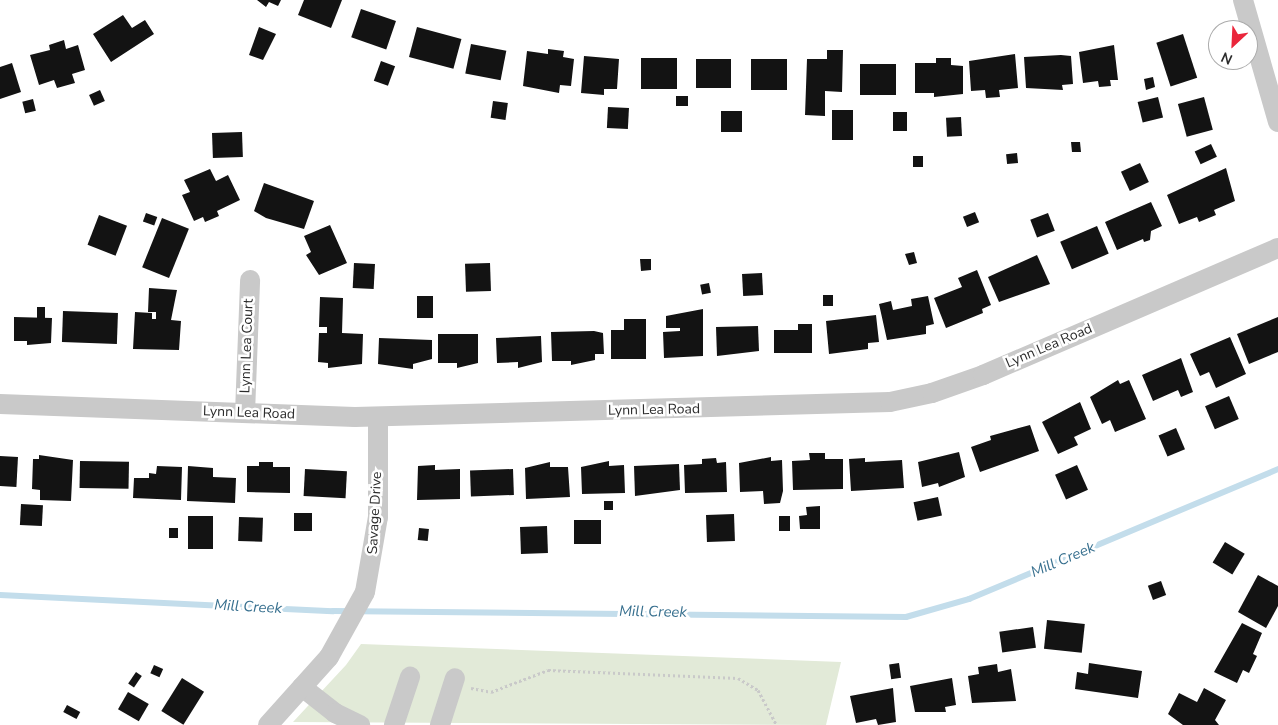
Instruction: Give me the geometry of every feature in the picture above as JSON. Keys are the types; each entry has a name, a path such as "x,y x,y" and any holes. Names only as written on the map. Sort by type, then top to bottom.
{"street":[{"path":"1244,0 1278,122"},
{"name":"Lynn Lea Road","path":"0,404 378,417 890,402 932,393 983,375 1278,248"},
{"name":"Lynn Lea Court","path":"245,413 250,280"},
{"name":"Savage Drive","path":"268,725 329,656 365,592 378,517 378,417"},
{"path":"394,725 410,677"},
{"path":"440,725 454,680"},
{"path":"302,687 335,713 360,725"}],"path":[{"path":"454,680 491,692 548,670 738,678 758,690 777,725"}],"green space":[{"path":"361,644 841,662 826,725 293,722 346,665"}],"building":[{"path":"257,0 281,0 278,6 269,2 266,7"},
{"path":"304,0 342,0 331,28 298,15"},
{"path":"361,9 396,21 386,49 351,37"},
{"path":"123,15 132,28 145,20 154,34 111,62 93,34"},
{"path":"259,27 276,34 263,60 249,55"},
{"path":"417,27 461,39 453,69 409,57"},
{"path":"1183,34 1197,78 1171,86 1156,43"},
{"path":"64,40 66,49 78,45 85,70 72,74 75,83 57,88 54,80 39,85 30,55 50,50 49,45"},
{"path":"471,44 506,51 501,80 465,73"},
{"path":"1114,45 1118,80 1110,80 1111,86 1099,87 1098,81 1083,83 1079,52"},
{"path":"548,49 564,51 563,57 574,59 571,86 560,85 559,93 523,86 527,51 548,54"},
{"path":"827,50 843,50 842,92 825,91 825,116 805,115 807,59 827,59"},
{"path":"1015,54 1018,88 999,90 1000,97 986,98 985,90 971,91 969,61"},
{"path":"584,56 619,59 617,89 604,89 604,95 581,93"},
{"path":"1071,56 1073,84 1062,85 1063,90 1026,88 1024,57"},
{"path":"641,58 677,58 677,89 641,89"},
{"path":"936,58 951,58 951,65 963,66 963,94 934,97 934,93 915,93 915,63 936,63"},
{"path":"696,59 731,59 731,88 696,88"},
{"path":"751,59 787,59 787,90 751,90"},
{"path":"381,61 395,66 388,86 374,81"},
{"path":"12,63 21,92 0,99 0,67"},
{"path":"860,64 896,64 896,95 860,95"},
{"path":"1153,77 1155,87 1146,90 1144,79"},
{"path":"100,90 105,101 94,106 89,95"},
{"path":"676,96 688,96 688,106 676,106"},
{"path":"1158,97 1163,117 1143,122 1138,102"},
{"path":"1204,97 1213,130 1187,137 1178,104"},
{"path":"33,99 36,111 25,113 22,102"},
{"path":"493,101 508,103 505,120 491,118"},
{"path":"608,107 629,108 628,129 607,128"},
{"path":"832,110 853,110 853,140 832,140"},
{"path":"721,111 742,111 742,132 721,132"},
{"path":"893,112 907,112 907,131 893,131"},
{"path":"961,117 962,136 947,137 946,118"},
{"path":"242,132 243,157 213,158 212,133"},
{"path":"1071,142 1080,142 1081,152 1072,152"},
{"path":"1211,144 1217,157 1201,164 1195,152"},
{"path":"1017,153 1018,163 1007,164 1006,154"},
{"path":"913,156 923,156 923,167 913,167"},
{"path":"1140,163 1149,182 1130,191 1121,172"},
{"path":"1226,168 1235,201 1214,210 1216,215 1199,222 1197,217 1179,224 1167,195"},
{"path":"210,169 216,181 228,175 240,200 217,211 219,216 205,222 203,217 194,221 182,195 190,192 184,180"},
{"path":"264,183 314,201 304,229 266,218 254,211"},
{"path":"1151,202 1162,226 1151,231 1150,240 1144,242 1143,239 1117,250 1105,222"},
{"path":"975,212 979,222 967,227 963,217"},
{"path":"146,213 157,217 154,226 143,221"},
{"path":"1048,213 1055,231 1037,238 1030,220"},
{"path":"99,215 127,226 116,256 88,245"},
{"path":"162,218 189,229 169,278 142,267"},
{"path":"330,225 347,263 319,275 306,255 311,252 304,236"},
{"path":"1097,226 1109,254 1072,269 1060,242"},
{"path":"914,252 917,263 909,265 905,254"},
{"path":"1037,255 1050,284 999,302 988,277"},
{"path":"640,259 651,259 651,270 641,271"},
{"path":"354,263 375,264 374,289 353,288"},
{"path":"490,263 491,291 466,292 465,264"},
{"path":"977,270 991,305 982,309 983,313 946,328 934,298 962,287 958,278"},
{"path":"762,273 763,295 743,296 742,274"},
{"path":"709,283 711,293 702,295 700,285"},
{"path":"149,288 177,290 171,320 181,321 179,350 133,349 135,312 152,313 152,319 156,319 156,312 148,312"},
{"path":"823,295 833,295 833,306 823,306"},
{"path":"417,296 433,296 433,318 417,318"},
{"path":"928,296 934,324 926,326 926,334 887,340 879,304 891,301 893,310 912,306 911,299"},
{"path":"320,297 343,298 342,333 363,334 362,364 328,368 328,363 318,362 319,333 327,333 327,327 319,327"},
{"path":"37,307 45,307 45,318 37,318"},
{"path":"703,309 703,356 664,358 663,332 680,331 680,328 666,328 666,316"},
{"path":"63,311 118,313 117,344 62,342"},
{"path":"876,315 879,342 868,343 868,349 829,354 826,321"},
{"path":"14,317 52,318 51,343 27,345 27,341 14,341"},
{"path":"1278,317 1278,352 1249,364 1237,334"},
{"path":"624,319 646,319 646,359 611,359 611,330 624,330"},
{"path":"798,324 812,324 812,353 774,353 774,330 798,330"},
{"path":"758,326 759,351 717,356 716,327"},
{"path":"594,331 603,333 604,354 595,354 595,360 571,365 571,361 552,361 551,332"},
{"path":"438,334 478,334 478,363 457,368 457,363 438,363"},
{"path":"541,336 542,362 518,368 518,362 497,363 496,338"},
{"path":"1230,337 1246,374 1216,388 1209,372 1200,376 1190,354"},
{"path":"379,338 432,340 432,359 413,364 413,369 378,364"},
{"path":"1181,358 1193,392 1181,397 1178,390 1153,401 1142,375"},
{"path":"1118,380 1120,384 1129,380 1146,419 1115,432 1110,420 1102,424 1090,397"},
{"path":"1229,396 1239,419 1215,429 1205,406"},
{"path":"1080,402 1091,429 1074,437 1078,445 1058,454 1042,422"},
{"path":"1030,425 1039,451 980,472 971,447 991,440 990,436"},
{"path":"1176,428 1185,449 1167,457 1159,435"},
{"path":"959,452 965,477 939,487 938,483 922,487 918,462"},
{"path":"809,453 825,453 825,459 843,459 843,489 793,490 792,461 810,460"},
{"path":"39,455 73,460 71,501 40,500 40,490 32,489 33,459 39,459"},
{"path":"0,456 18,457 16,487 0,486"},
{"path":"771,457 771,461 782,460 783,491 780,503 764,504 763,491 740,492 739,463"},
{"path":"716,458 717,463 726,462 727,492 685,493 684,465 702,464 702,459"},
{"path":"865,458 865,462 902,460 904,488 851,491 849,459"},
{"path":"80,461 129,462 129,489 80,488"},
{"path":"609,461 609,466 624,465 625,493 582,494 581,467"},
{"path":"259,462 273,462 273,467 290,467 290,493 247,492 247,466 259,466"},
{"path":"550,462 550,467 568,467 570,497 526,499 525,468"},
{"path":"679,464 680,490 635,496 634,466"},
{"path":"435,465 435,470 460,469 460,499 417,500 418,466"},
{"path":"1077,465 1088,490 1066,499 1055,475"},
{"path":"157,466 182,467 181,500 133,498 134,478 149,478 149,473 156,474"},
{"path":"188,466 213,468 213,477 236,478 235,503 187,501"},
{"path":"305,469 347,471 346,498 304,496"},
{"path":"513,469 514,495 471,496 470,471"},
{"path":"938,497 942,516 917,521 914,502"},
{"path":"604,501 613,501 613,510 604,510"},
{"path":"21,504 43,505 42,526 20,525"},
{"path":"820,506 820,529 800,529 799,516 807,515 806,507"},
{"path":"294,513 312,513 312,531 294,531"},
{"path":"734,514 735,541 707,542 706,515"},
{"path":"188,516 213,516 213,549 188,549"},
{"path":"779,516 790,516 790,531 779,531"},
{"path":"239,517 263,518 262,542 238,541"},
{"path":"574,520 601,520 601,544 574,544"},
{"path":"547,526 548,553 521,554 520,527"},
{"path":"169,528 178,528 178,538 169,538"},
{"path":"419,528 429,529 428,541 418,540"},
{"path":"1225,542 1245,554 1232,574 1213,563"},
{"path":"1258,575 1278,586 1278,606 1266,628 1238,612"},
{"path":"1161,581 1166,595 1153,600 1148,586"},
{"path":"1047,620 1085,624 1082,653 1044,649"},
{"path":"1242,623 1262,633 1253,654 1257,656 1249,673 1243,670 1237,683 1214,672"},
{"path":"1033,627 1036,648 1002,653 999,632"},
{"path":"899,663 901,678 891,679 889,664"},
{"path":"1089,663 1142,671 1138,698 1075,689 1077,672 1088,674"},
{"path":"997,664 998,672 1011,669 1016,701 972,703 968,676 979,674 978,667"},
{"path":"154,665 163,669 159,677 150,673"},
{"path":"136,672 142,676 134,688 128,684"},
{"path":"182,678 204,692 183,725 161,711"},
{"path":"952,678 956,705 945,707 946,712 915,712 910,686"},
{"path":"893,688 896,722 878,725 876,719 856,723 850,696"},
{"path":"1204,688 1226,700 1215,720 1219,725 1183,725 1168,714 1179,693 1197,702"},
{"path":"128,692 149,704 139,721 118,709"},
{"path":"67,705 80,712 76,719 63,712"}],"waterway":[{"name":"Mill Creek","path":"0,595 333,611 906,617 969,599 1278,469"}]}
